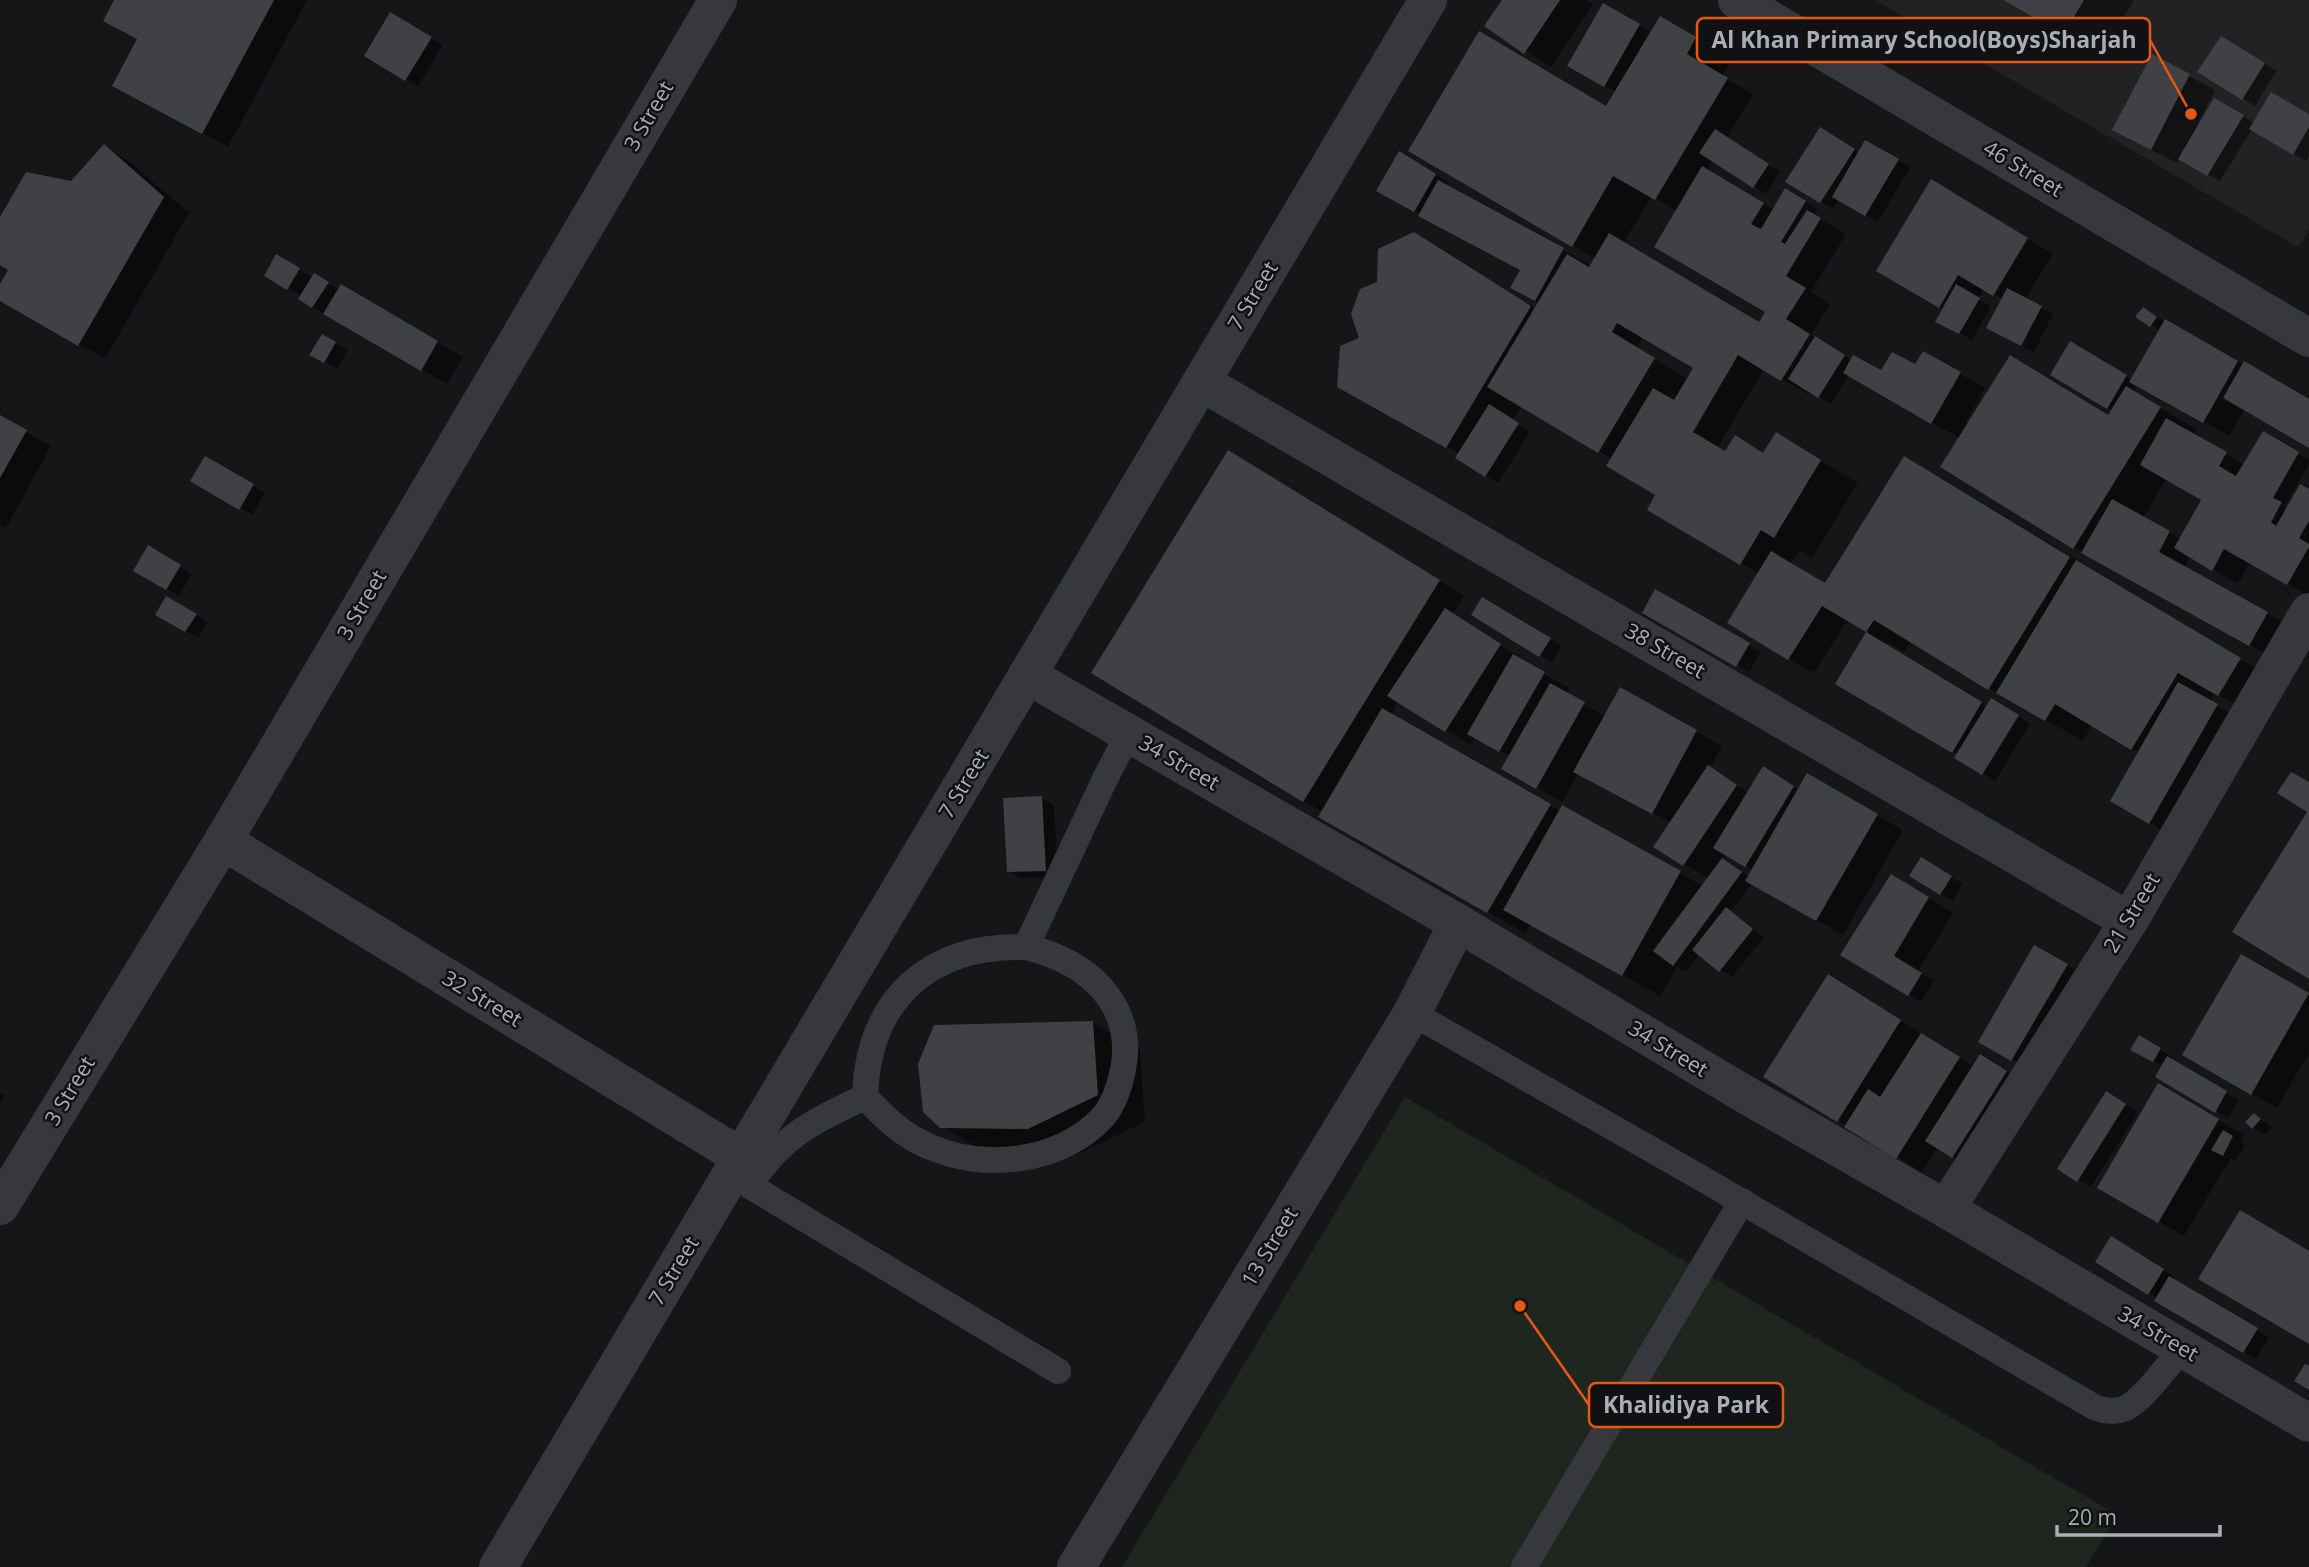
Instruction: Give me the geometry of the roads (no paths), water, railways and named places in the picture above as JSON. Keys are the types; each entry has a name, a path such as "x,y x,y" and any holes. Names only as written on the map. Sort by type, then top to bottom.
{"street":[{"name":"3 Street","path":"0,1206 223,841 718,0"},
{"name":"7 Street","path":"498,1567 741,1172 1027,675 1428,0"},
{"name":"46 Street","path":"1737,0 2307,332"},
{"name":"38 Street","path":"1201,382 2129,920"},
{"name":"21 Street","path":"1946,1209 2129,920 2309,612"},
{"name":"34 Street","path":"1027,675 1458,923 1741,1092 1946,1209 2309,1423"},
{"name":"32 Street","path":"223,841 741,1172"},
{"name":"13 Street","path":"1076,1567 1412,1013 1458,923"}],"lane":[{"path":"1026,947 1128,734"},
{"path":"1026,947 1051,953 1094,979 1110,998 1122,1020 1126,1053 1120,1087 1104,1116 1078,1139 1047,1152 1007,1160 967,1158 928,1147 893,1126 865,1097 866,1070 884,1017 901,994 921,975 944,961 971,951 1026,947"},
{"path":"1412,1013 1742,1201 2094,1407 2104,1410 2126,1408 2183,1348"},
{"path":"741,1172 766,1160 784,1143 825,1116 865,1097"},
{"path":"741,1172 1058,1371"},
{"path":"1524,1567 1742,1201"}],"place":[{"name":"Al Khan Primary School(Boys)Sharjah","path":"2191,114"},
{"name":"Khalidiya Park","path":"1520,1306"}]}
